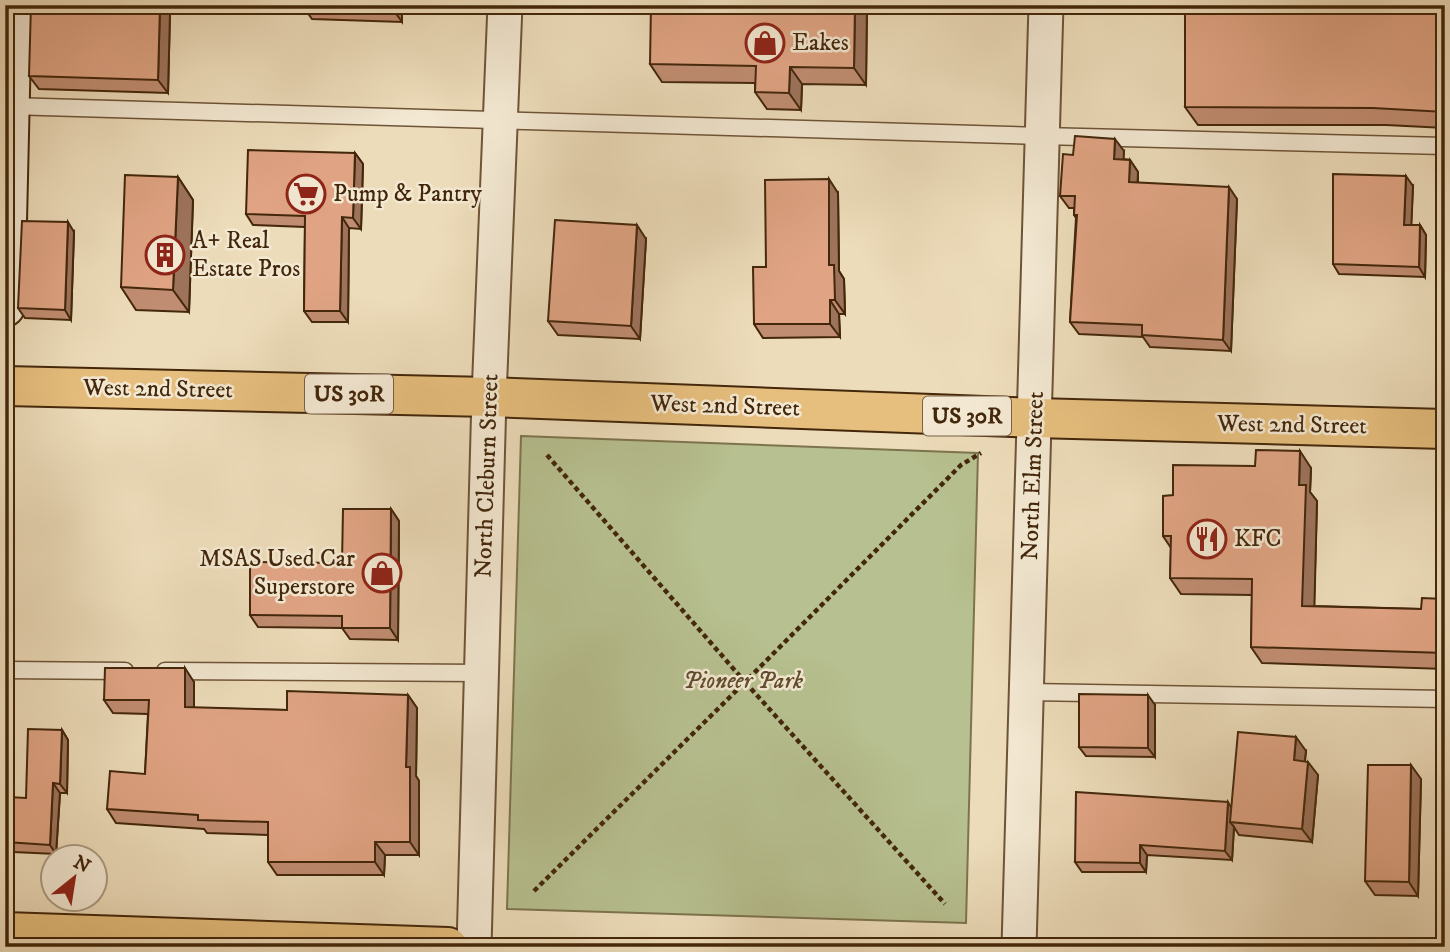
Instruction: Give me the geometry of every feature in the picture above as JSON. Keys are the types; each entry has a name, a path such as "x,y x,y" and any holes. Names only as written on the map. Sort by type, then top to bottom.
{"highway":[{"name":"West 2nd Street","path":"5,386 489,397 1035,418 1445,429"},
{"path":"5,932 448,947"}],"main road":[{"path":"5,307 12,5"}],"street":[{"name":"North Cleburn Street","path":"474,947 489,397 505,5"},
{"name":"North Elm Street","path":"1019,947 1046,5"}],"lane":[{"path":"8,106 1445,146"},
{"path":"5,670 481,673"},
{"path":"1028,692 1445,699"}],"path":[{"path":"534,891 961,465 982,452"},
{"path":"547,455 945,904"}],"green space":[{"name":"Pioneer Park","path":"521,436 978,453 966,923 507,909"}],"building":[{"path":"31,5 160,5 158,80 29,76"},
{"path":"307,5 392,5 392,8"},
{"name":"Eakes","path":"651,5 855,5 854,68 790,67 789,93 755,92 756,66 650,64"},
{"path":"1185,5 1445,5 1445,112 1373,108 1185,107"},
{"path":"1075,136 1115,139 1114,159 1130,160 1129,182 1229,187 1223,340 1142,335 1142,325 1070,322 1077,215 1074,215 1075,196 1060,196 1063,154 1073,155"},
{"path":"248,150 355,153 353,218 342,217 340,311 304,311 305,216 246,214"},
{"path":"1333,174 1406,176 1404,225 1420,225 1419,267 1333,264"},
{"path":"125,175 178,177 173,290 121,287"},
{"path":"829,179 829,265 834,265 835,300 830,300 830,324 754,324 753,267 766,267 765,180"},
{"path":"555,220 637,225 631,326 548,321"},
{"path":"22,221 68,222 65,310 18,308"},
{"path":"1256,450 1300,451 1299,485 1306,485 1302,606 1421,609 1422,598 1445,599 1445,653 1251,647 1252,579 1170,578 1171,536 1163,536 1163,496 1173,495 1173,465 1255,466"},
{"path":"343,509 391,509 390,628 342,628 342,616 250,615 250,562 342,563"},
{"path":"105,668 185,668 185,707 287,710 287,691 408,695 406,767 410,767 410,842 375,842 375,862 268,862 268,822 198,820 198,815 107,809 110,771 145,774 149,700 104,700"},
{"path":"1079,694 1148,695 1148,748 1079,747"},
{"path":"28,729 62,730 60,784 53,783 50,844 6,842 8,797 26,798"},
{"path":"1238,732 1296,737 1294,760 1308,762 1302,829 1230,822"},
{"path":"1368,765 1411,765 1409,882 1365,881"},
{"path":"1076,792 1228,802 1225,851 1140,845 1140,863 1075,862"}],"place":[{"name":"Eakes","path":"765,43"},
{"name":"Pump & Pantry","path":"306,194"},
{"name":"A+ Real Estate Pros","path":"165,255"},
{"name":"KFC","path":"1207,539"},
{"name":"MSAS Used Car Superstore","path":"382,573"}]}
